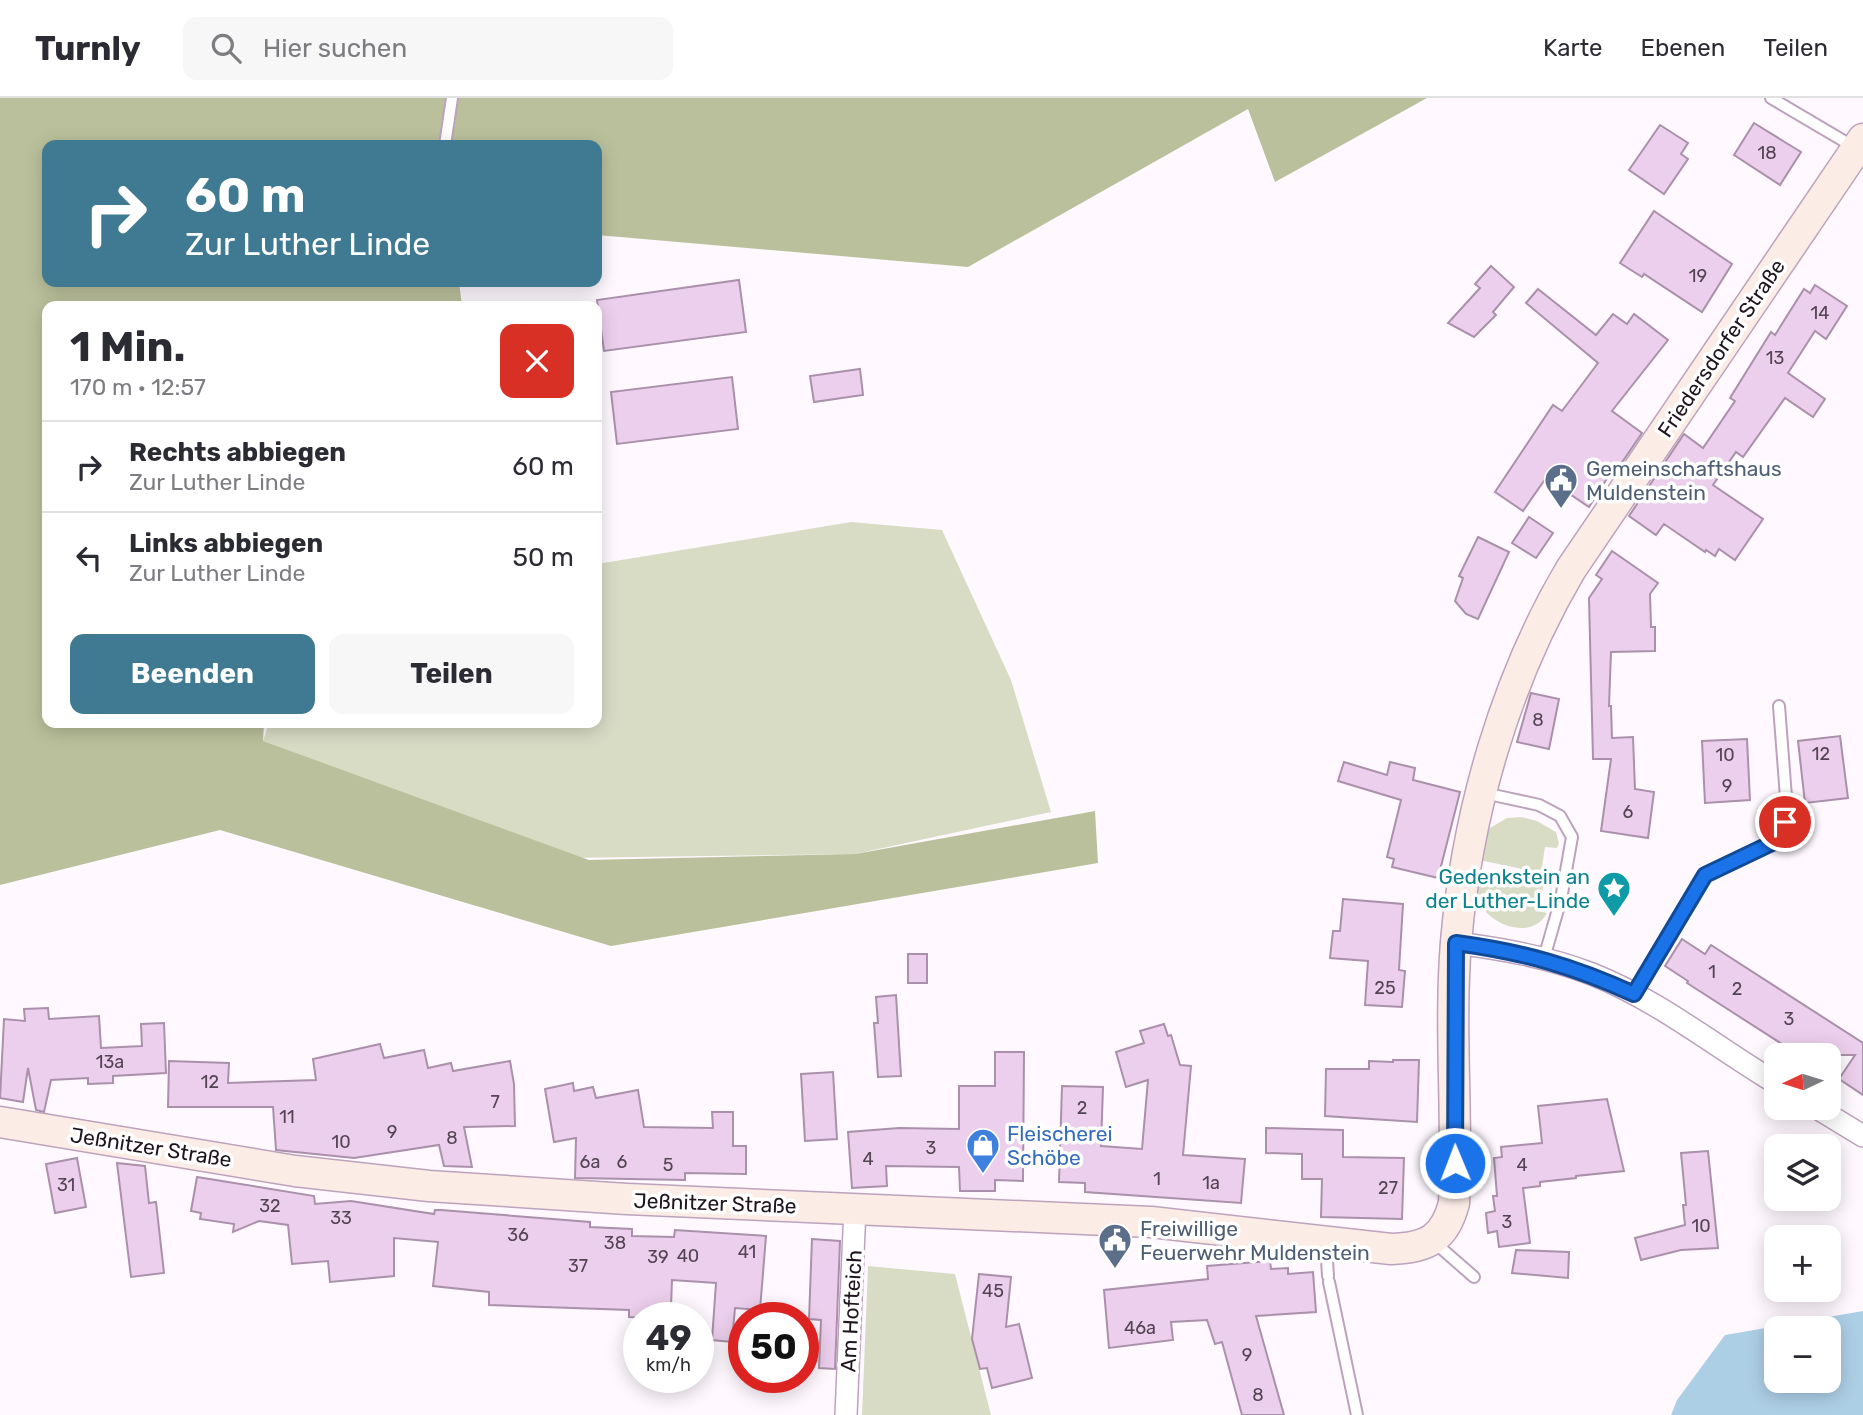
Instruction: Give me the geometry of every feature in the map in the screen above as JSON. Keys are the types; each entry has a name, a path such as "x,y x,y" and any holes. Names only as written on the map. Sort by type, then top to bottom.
{"main road":[{"name":"Friedersdorfer Straße","path":"1432,1240 1445,1228 1454,1203 1456,943 1468,862 1483,793 1521,668 1552,601 1860,144"},
{"name":"Jeßnitzer Straße","path":"0,1122 295,1171 385,1182 626,1199 1151,1222 1400,1249 1432,1240"}],"street":[{"path":"1456,943 1544,958 1593,975 1634,994 1764,1075"},
{"path":"1837,1120 1863,1136"},
{"name":"Am Hofteich","path":"846,1415 855,1208"}],"lane":[{"path":"446,140 452,98"},
{"path":"1771,98 1860,144"},
{"path":"1634,994 1705,875 1760,850 1772,843 1780,833 1787,810 1779,706"},
{"path":"1483,793 1539,805 1560,816 1572,837 1556,922 1544,958"},
{"path":"1432,1240 1474,1277"},
{"path":"1326,1243 1328,1279 1357,1415"}],"green space":[{"path":"0,98 1427,98 1275,182 1248,109 968,267 602,235 602,140 42,140 42,287 460,287 461,301 42,301 42,728 264,728 263,741 589,860 855,854 1095,811 1098,863 611,946 220,830 0,885"},
{"path":"851,522 942,530 1011,680 1051,812 855,854 563,858 263,741 267,728 602,728 602,563"},
{"path":"1522,817 1537,821 1556,832 1559,843 1557,848 1545,847 1541,873 1479,860 1488,829 1507,818"},
{"path":"1478,870 1544,881 1539,911 1547,913 1540,922 1530,927 1519,928 1496,920 1479,903 1475,892"},
{"path":"868,1266 955,1274 991,1415 862,1415"}],"water":[{"path":"1863,1311 1863,1415 1671,1415 1677,1400 1725,1335 1764,1328 1764,1393 1841,1393 1841,1316 1834,1316"}],"building":[{"path":"1754,123 1801,152 1780,185 1734,155"},
{"path":"1660,125 1688,143 1681,154 1688,159 1664,194 1629,170"},
{"path":"1654,211 1732,264 1702,312 1644,274 1642,277 1620,263"},
{"path":"1491,266 1514,287 1493,312 1496,315 1474,337 1448,323 1480,288 1475,284"},
{"path":"739,280 746,332 604,351 602,301 597,300"},
{"path":"1815,285 1847,306 1826,339 1815,331 1788,373 1825,399 1813,417 1785,398 1743,457 1736,452 1713,485 1763,519 1735,560 1719,549 1715,556 1706,550 1705,552 1664,524 1656,535 1629,516 1684,434 1703,448 1735,401 1730,398 1771,332 1775,335 1804,289 1810,293"},
{"path":"1538,289 1596,335 1613,314 1627,324 1634,314 1668,340 1612,411 1642,433 1614,474 1611,472 1589,507 1546,478 1523,511 1495,492 1553,405 1562,411 1598,363 1526,303"},
{"path":"860,369 863,395 814,402 810,376"},
{"path":"732,377 738,429 617,444 611,392"},
{"path":"1529,517 1553,533 1536,558 1512,543"},
{"path":"1478,537 1509,552 1478,619 1466,614 1455,601 1463,578 1459,576"},
{"path":"1612,551 1658,583 1650,594 1655,651 1611,652 1609,706 1612,738 1633,737 1635,789 1654,792 1648,838 1601,831 1611,759 1593,759 1589,598 1602,579 1596,575"},
{"path":"1531,693 1559,699 1549,749 1517,742"},
{"path":"1840,736 1848,798 1805,803 1798,741"},
{"path":"1747,739 1750,800 1705,803 1702,741"},
{"path":"1344,762 1387,775 1390,762 1415,768 1413,780 1460,792 1438,878 1392,867 1394,859 1387,857 1401,800 1338,781"},
{"path":"1343,899 1403,904 1399,970 1405,971 1402,1007 1365,1005 1368,961 1330,958 1333,931 1340,931"},
{"path":"1682,939 1705,954 1711,945 1863,1043 1863,1095 1841,1080 1855,1055 1841,1055 1841,1043 1780,1043 1665,966"},
{"path":"908,954 927,954 927,983 908,983"},
{"path":"896,995 901,1076 878,1077 874,1023 878,1023 876,997"},
{"path":"48,1008 49,1019 99,1016 101,1048 142,1046 141,1024 164,1023 166,1073 113,1076 113,1083 88,1084 88,1078 51,1080 44,1112 36,1110 28,1068 23,1102 0,1098 4,1019 25,1021 24,1009"},
{"path":"1164,1024 1168,1036 1171,1035 1180,1065 1191,1066 1183,1155 1245,1159 1241,1203 1085,1192 1085,1183 1059,1182 1062,1086 1103,1087 1101,1146 1142,1149 1148,1080 1126,1087 1116,1052 1144,1043 1140,1031"},
{"path":"380,1044 384,1058 424,1050 428,1068 451,1063 453,1071 510,1061 514,1084 515,1126 464,1127 472,1167 444,1166 439,1145 354,1158 276,1150 273,1107 168,1107 169,1061 229,1063 228,1083 316,1080 313,1059"},
{"path":"995,1052 1024,1052 1023,1181 995,1180 995,1191 960,1191 959,1167 886,1166 887,1186 852,1188 848,1132 899,1128 959,1129 959,1086 995,1086"},
{"path":"1419,1060 1417,1122 1325,1116 1326,1069 1369,1069 1369,1061"},
{"path":"833,1072 837,1139 805,1141 801,1074"},
{"path":"573,1083 574,1091 593,1087 596,1098 638,1090 644,1127 713,1128 712,1112 733,1112 733,1146 746,1146 746,1174 685,1173 685,1180 575,1178 576,1138 554,1142 545,1089"},
{"path":"1607,1099 1624,1171 1540,1182 1540,1186 1523,1188 1530,1243 1499,1247 1497,1231 1488,1233 1486,1213 1495,1211 1493,1196 1497,1196 1494,1158 1502,1157 1501,1147 1542,1143 1538,1106"},
{"path":"1266,1128 1343,1130 1343,1157 1404,1158 1402,1219 1321,1217 1322,1179 1302,1179 1302,1154 1266,1153"},
{"path":"1708,1151 1718,1248 1681,1250 1641,1260 1635,1238 1685,1225 1683,1205 1686,1205 1681,1153"},
{"path":"77,1158 86,1207 55,1213 46,1164"},
{"path":"117,1163 145,1166 149,1203 156,1202 164,1273 131,1277"},
{"path":"197,1177 314,1196 315,1204 351,1201 434,1214 435,1210 441,1210 590,1222 590,1227 632,1229 632,1236 674,1237 675,1230 766,1236 761,1302 728,1302 728,1342 714,1340 716,1283 672,1280 671,1302 623,1302 623,1310 489,1305 489,1292 433,1286 438,1242 394,1238 394,1276 330,1282 328,1261 292,1264 288,1225 259,1221 233,1232 234,1224 200,1219 201,1213 191,1211"},
{"path":"812,1239 840,1241 835,1369 819,1368 819,1302 810,1302"},
{"path":"1516,1250 1569,1252 1568,1278 1512,1273"},
{"path":"1270,1261 1271,1269 1288,1268 1288,1274 1313,1272 1316,1312 1256,1316 1284,1415 1242,1415 1222,1342 1215,1344 1207,1320 1171,1322 1173,1340 1109,1348 1104,1290 1208,1279 1207,1266"},
{"path":"979,1274 1011,1277 1006,1327 1019,1324 1032,1378 992,1388 987,1368 980,1369 972,1339"}],"place":[{"name":"Gemeinschaftshaus Muldenstein","path":"1561,510"},
{"name":"Gedenkstein an der Luther-Linde","path":"1614,918"},
{"name":"Fleischerei Schöbe","path":"983,1175"},
{"name":"Freiwillige Feuerwehr Muldenstein","path":"1115,1270"}],"route":[{"path":"1455,1163 1456,943 1544,958 1593,975 1634,994 1705,875 1772,843 1785,822"}]}
